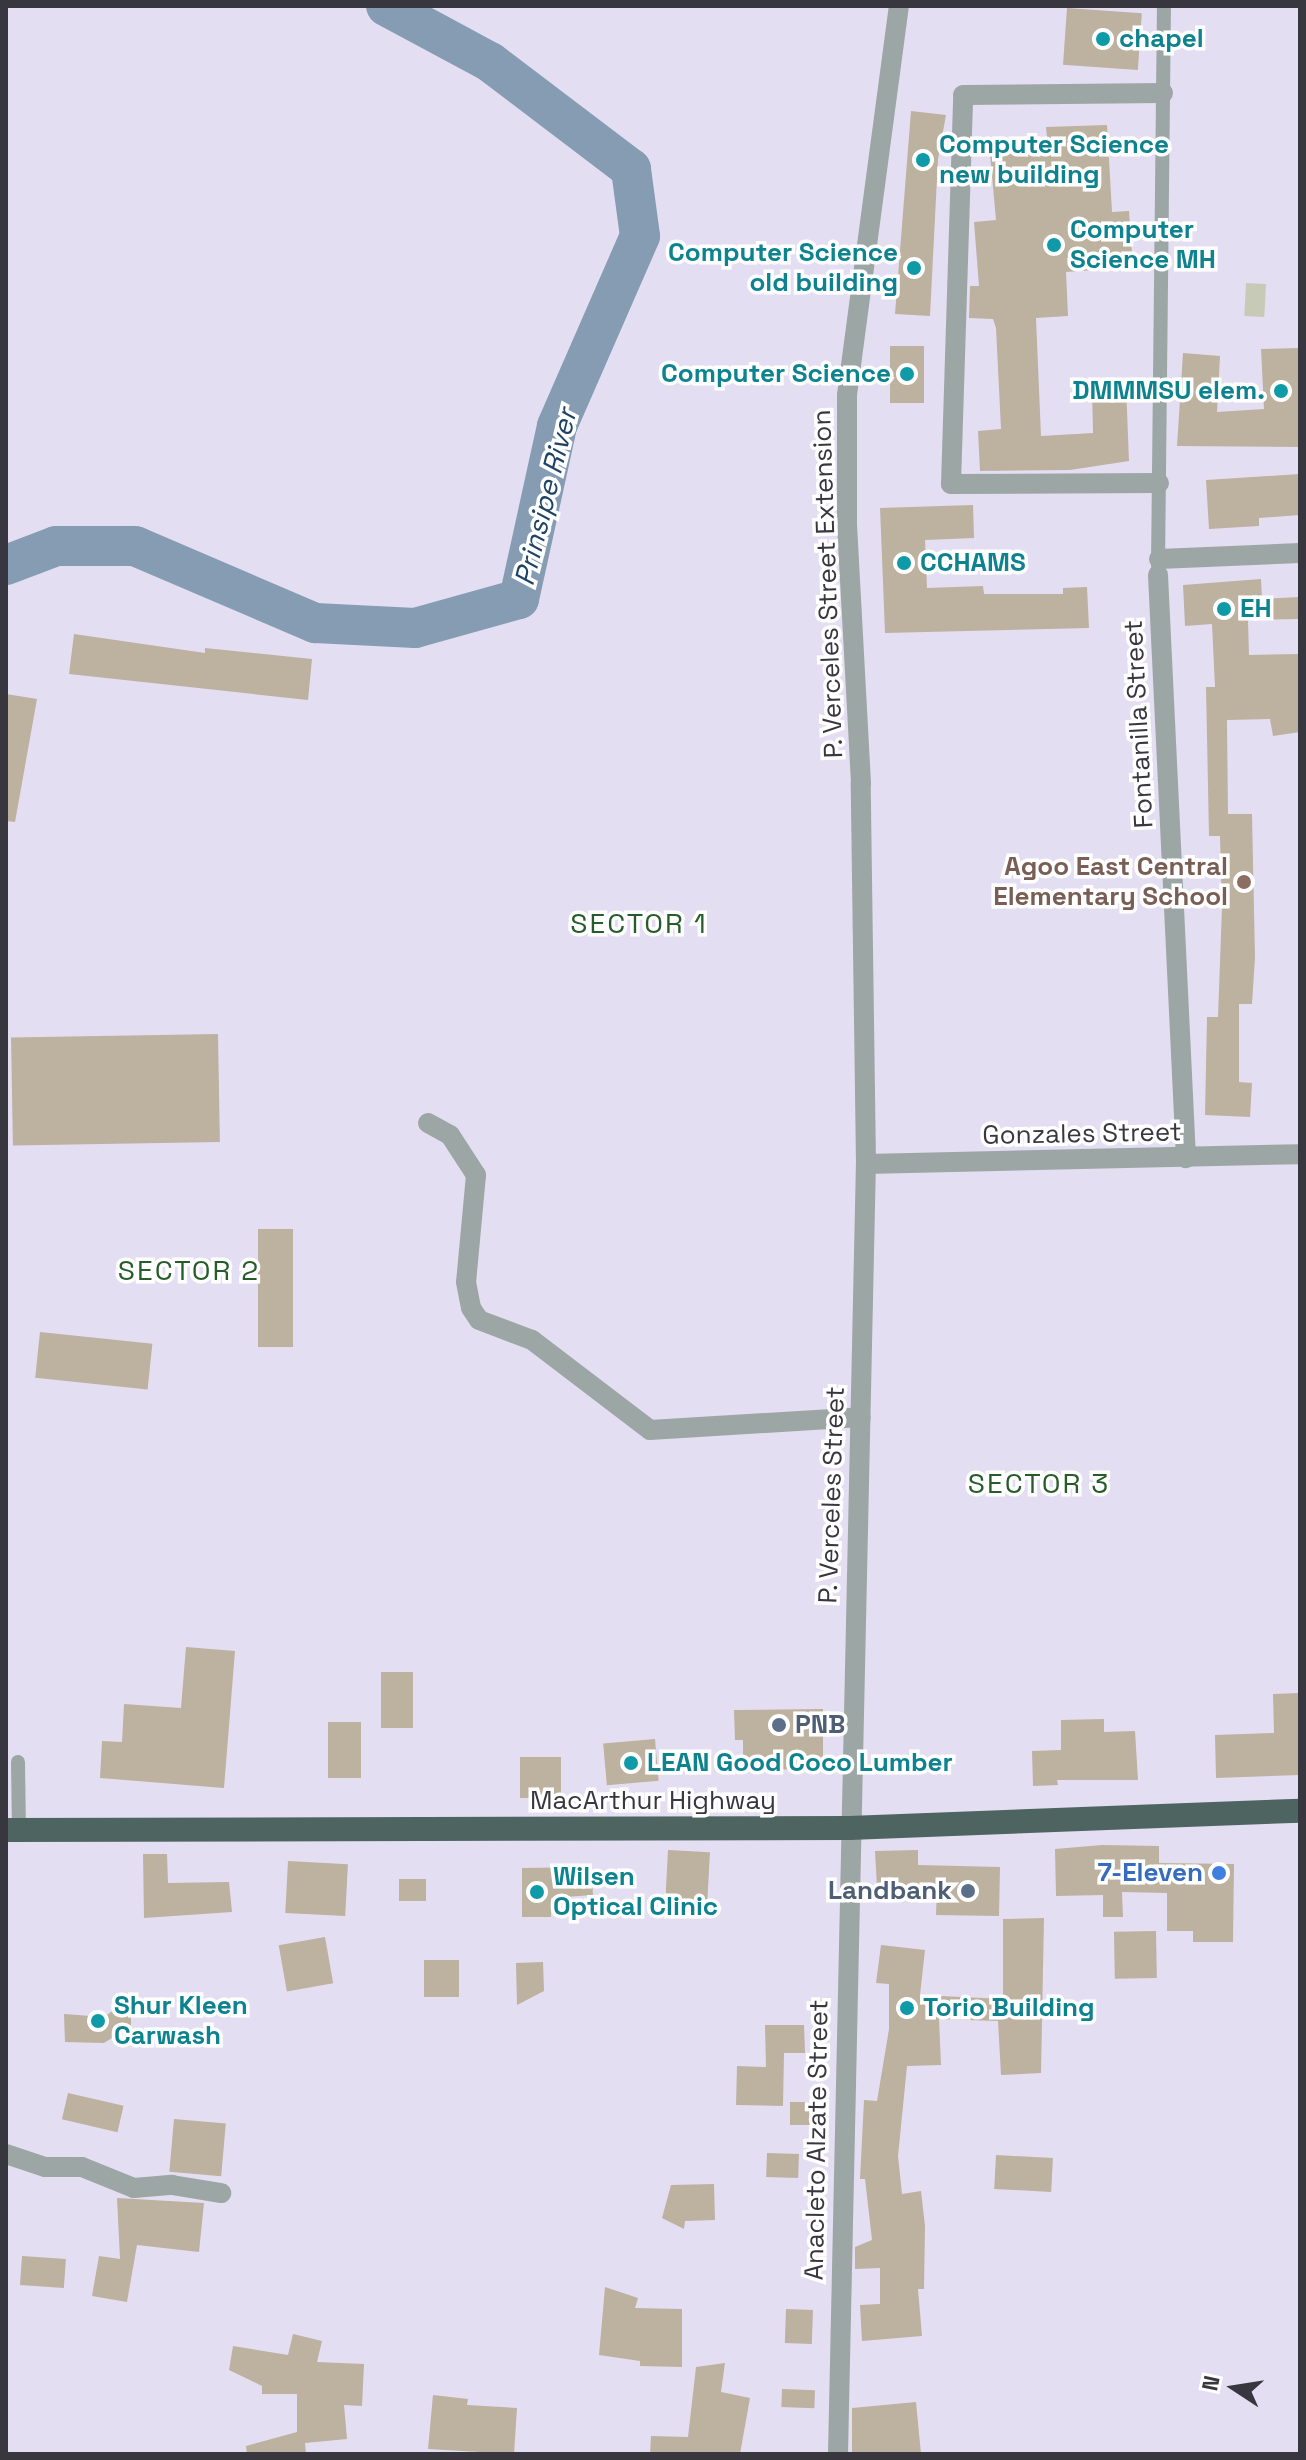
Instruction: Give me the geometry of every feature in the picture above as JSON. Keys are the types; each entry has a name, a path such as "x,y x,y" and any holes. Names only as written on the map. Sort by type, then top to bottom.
{"highway":[{"name":"MacArthur Highway","path":"13,1830 849,1828 1300,1811"}],"street":[{"name":"P. Verceles Street Extension","path":"866,1164 861,783 847,521 847,395 899,6"},
{"path":"1159,483 951,484 963,95 1163,93"},
{"path":"1158,567 1300,553"},
{"name":"Fontanilla Street","path":"1158,567 1186,1158"},
{"path":"428,1123 450,1135 476,1175 466,1282 471,1308 479,1320 532,1340 650,1430 861,1417"},
{"name":"Gonzales Street","path":"866,1164 1300,1154"},
{"name":"P. Verceles Street","path":"849,1828 866,1164"},
{"name":"Anacleto Alzate Street","path":"838,2454 849,1828"},
{"path":"6,2154 45,2167 82,2167 134,2188 172,2185 221,2193"}],"lane":[{"path":"1158,567 1164,6"},
{"path":"13,1830 18,1762"}],"green space":[{"path":"1246,283 1266,284 1264,317 1244,316"}],"building":[{"name":"chapel","path":"1067,8 1142,13 1138,70 1063,65"},
{"path":"911,111 946,115 938,159 930,316 895,314"},
{"path":"1107,125 1112,212 1129,211 1133,267 1066,272 1068,316 1036,318 1041,436 1093,433 1092,391 1126,385 1129,461 1070,470 980,471 978,431 1001,429 996,328 993,319 969,318 970,286 979,286 974,222 996,220 990,154 1048,148 1046,127"},
{"name":"Computer Science","path":"890,346 924,346 924,403 890,403"},
{"path":"1300,348 1300,447 1177,446 1183,353 1220,356 1217,412 1264,409 1261,349"},
{"path":"1300,474 1300,515 1259,518 1259,526 1209,529 1206,480"},
{"name":"CCHAMS","path":"973,505 974,538 925,540 927,588 983,586 984,594 1063,594 1063,588 1087,587 1089,628 885,633 880,508"},
{"path":"1261,579 1262,599 1300,597 1300,619 1248,620 1249,655 1300,654 1300,732 1273,736 1270,719 1227,720 1228,814 1252,814 1255,958 1252,1004 1239,1004 1239,1082 1252,1083 1250,1117 1205,1115 1207,1017 1218,1017 1222,907 1220,836 1209,836 1206,687 1215,687 1212,624 1185,626 1183,585"},
{"path":"74,634 205,653 205,648 312,659 308,700 69,674"},
{"path":"6,694 37,699 15,822 6,821"},
{"path":"218,1034 220,1142 13,1146 11,1038"},
{"path":"258,1229 293,1229 293,1347 258,1347"},
{"path":"40,1332 152,1344 148,1390 35,1378"},
{"path":"186,1647 235,1651 224,1788 100,1778 102,1741 122,1742 124,1704 181,1708"},
{"path":"381,1672 413,1672 413,1728 381,1728"},
{"path":"1300,1693 1300,1775 1216,1778 1215,1735 1274,1733 1273,1694"},
{"name":"PNB","path":"823,1709 823,1769 743,1770 743,1740 735,1740 734,1710"},
{"path":"1104,1719 1104,1732 1135,1731 1138,1780 1057,1780 1058,1785 1033,1786 1032,1751 1061,1750 1061,1720"},
{"path":"328,1722 361,1722 361,1778 328,1778"},
{"name":"LEAN Good Coco Lumber","path":"655,1739 659,1781 607,1785 603,1744"},
{"path":"520,1757 561,1757 561,1798 520,1798"},
{"path":"1102,1845 1159,1846 1159,1863 1234,1864 1233,1942 1193,1942 1193,1931 1167,1931 1167,1893 1122,1892 1123,1917 1103,1917 1103,1895 1056,1896 1055,1849"},
{"path":"668,1850 710,1852 707,1910 665,1908"},
{"name":"Landbank","path":"918,1850 918,1865 1000,1867 999,1916 936,1915 937,1886 877,1887 875,1851"},
{"path":"143,1854 167,1854 168,1883 229,1882 232,1912 144,1918"},
{"path":"288,1861 348,1864 345,1916 285,1913"},
{"path":"591,1867 593,1895 551,1898 551,1917 522,1917 522,1868"},
{"path":"399,1879 426,1879 426,1901 399,1901"},
{"path":"1044,1918 1041,2073 1001,2075 998,2021 939,2019 941,2065 907,2066 898,2156 902,2194 921,2191 925,2226 924,2289 918,2289 922,2336 862,2341 860,2305 880,2304 880,2268 855,2269 855,2247 872,2240 865,2179 860,2179 864,2100 877,2101 889,2029 889,1984 876,1983 881,1945 925,1950 920,1995 1003,1999 1003,1919"},
{"path":"1156,1931 1157,1978 1115,1979 1114,1932"},
{"path":"325,1937 333,1983 287,1991 279,1945"},
{"path":"424,1960 459,1960 459,1997 424,1997"},
{"path":"543,1962 544,1991 517,2005 516,1963"},
{"name":"Shur Kleen Carwash","path":"131,1998 131,2026 104,2043 65,2042 64,2014 104,2017"},
{"path":"765,2025 804,2025 805,2053 784,2053 783,2106 736,2105 737,2066 766,2067"},
{"path":"68,2093 124,2106 117,2132 62,2119"},
{"path":"790,2102 815,2102 815,2125 790,2125"},
{"path":"174,2119 226,2124 221,2176 169,2172"},
{"path":"767,2153 799,2154 798,2178 766,2177"},
{"path":"996,2155 1053,2158 1051,2192 994,2189"},
{"path":"714,2184 715,2220 685,2221 684,2229 662,2218 671,2185"},
{"path":"117,2198 204,2203 199,2252 137,2245 127,2302 92,2296 99,2256 120,2259"},
{"path":"22,2256 66,2259 64,2288 20,2285"},
{"path":"605,2287 638,2298 635,2308 682,2309 682,2367 640,2366 640,2361 599,2355"},
{"path":"786,2309 813,2310 812,2344 785,2343"},
{"path":"293,2334 322,2341 317,2362 364,2364 362,2406 344,2405 347,2439 305,2443 306,2454 247,2454 246,2446 297,2432 297,2394 262,2394 262,2386 229,2370 233,2346 288,2355"},
{"path":"725,2363 721,2392 750,2398 740,2454 650,2454 651,2436 688,2437 696,2367"},
{"path":"782,2389 815,2390 814,2408 781,2407"},
{"path":"433,2395 468,2399 467,2405 517,2408 514,2454 428,2449"},
{"path":"916,2402 921,2454 852,2454 852,2408"}],"waterway":[{"name":"Prinsipe River","path":"6,565 56,546 135,546 315,623 415,628 519,599 557,426 640,236 631,169 490,62 386,6"}],"place":[{"name":"chapel","path":"1103,39"},
{"name":"Computer Science new building","path":"923,160"},
{"name":"Computer Science MH","path":"1054,245"},
{"name":"Computer Science old building","path":"914,268"},
{"name":"Computer Science","path":"907,374"},
{"name":"DMMMSU elem.","path":"1281,391"},
{"name":"CCHAMS","path":"904,563"},
{"name":"EH","path":"1224,609"},
{"name":"Agoo East Central Elementary School","path":"1244,882"},
{"name":"PNB","path":"779,1725"},
{"name":"LEAN Good Coco Lumber","path":"631,1763"},
{"name":"7-Eleven","path":"1219,1873"},
{"name":"Landbank","path":"968,1891"},
{"name":"Wilsen Optical Clinic","path":"537,1892"},
{"name":"Torio Building","path":"907,2008"},
{"name":"Shur Kleen Carwash","path":"98,2021"}],"district":[{"name":"SECTOR 1","path":"639,923"},
{"name":"SECTOR 2","path":"189,1270"},
{"name":"SECTOR 3","path":"1039,1483"}]}
